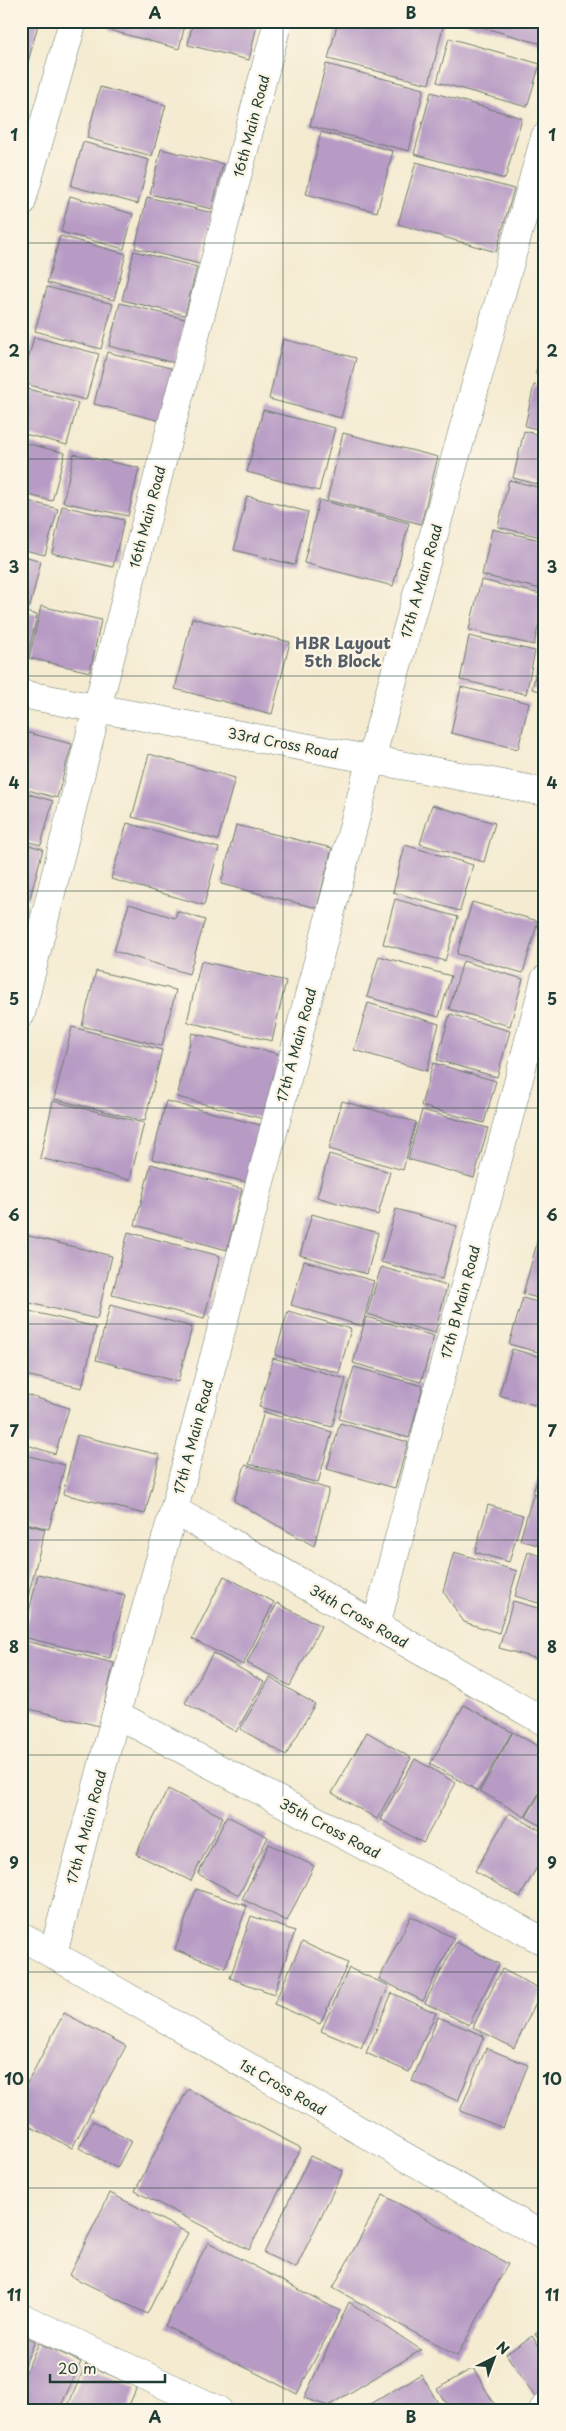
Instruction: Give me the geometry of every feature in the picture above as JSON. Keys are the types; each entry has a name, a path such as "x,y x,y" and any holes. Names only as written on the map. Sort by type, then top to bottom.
{"street":[{"path":"21,204 72,21"},
{"name":"16th Main Road","path":"21,1014 97,708 278,21"},
{"name":"17th A Main Road","path":"53,1954 116,1714 174,1510 371,759 545,137"},
{"name":"33rd Cross Road","path":"21,694 545,792"},
{"name":"17th B Main Road","path":"376,1626 545,979"},
{"name":"34th Cross Road","path":"174,1510 545,1722"},
{"name":"35th Cross Road","path":"116,1714 545,1942"},
{"name":"1st Cross Road","path":"21,1936 545,2237"},
{"path":"21,2317 218,2410"}],"building":[{"path":"21,21 39,21 25,73 21,72"},
{"path":"111,21 186,21 179,49 109,30"},
{"path":"193,21 258,21 249,60 188,45"},
{"path":"338,21 444,23 429,84 328,59"},
{"path":"545,21 545,45 464,22"},
{"path":"449,38 540,64 527,107 437,82"},
{"path":"326,64 424,89 409,151 310,126"},
{"path":"100,87 166,105 152,156 87,138"},
{"path":"431,92 522,118 505,179 414,154"},
{"path":"321,132 393,151 377,212 306,194"},
{"path":"83,142 149,160 138,204 71,186"},
{"path":"161,149 223,164 212,209 150,194"},
{"path":"416,162 514,189 496,252 398,224"},
{"path":"70,196 133,214 124,249 61,232"},
{"path":"147,197 213,213 200,264 135,248"},
{"path":"60,236 126,254 114,300 47,283"},
{"path":"134,251 197,267 185,315 122,300"},
{"path":"47,287 113,304 101,349 35,331"},
{"path":"120,303 185,319 175,363 109,346"},
{"path":"34,337 99,354 86,400 22,383"},
{"path":"283,339 356,358 341,418 269,399"},
{"path":"545,339 545,376 536,374"},
{"path":"107,352 174,369 161,421 94,404"},
{"path":"534,385 545,387 545,431 525,426"},
{"path":"21,387 78,403 67,445 21,433"},
{"path":"263,410 335,428 319,491 247,472"},
{"path":"524,431 545,436 545,486 513,478"},
{"path":"343,433 438,457 421,524 327,500"},
{"path":"21,442 65,453 52,501 21,493"},
{"path":"74,454 139,468 128,516 63,502"},
{"path":"509,480 545,489 545,538 498,527"},
{"path":"247,496 308,512 295,565 234,550"},
{"path":"21,499 58,509 45,555 21,549"},
{"path":"319,500 409,523 393,586 304,563"},
{"path":"62,506 124,520 113,567 52,553"},
{"path":"492,529 545,541 545,590 482,575"},
{"path":"21,555 41,561 30,607 21,604"},
{"path":"481,580 545,595 534,645 469,630"},
{"path":"41,606 101,620 90,672 29,658"},
{"path":"21,611 37,615 25,667 21,666"},
{"path":"192,618 290,642 272,714 175,689"},
{"path":"469,636 535,651 526,694 460,680"},
{"path":"542,646 545,646 545,692 532,689"},
{"path":"461,687 529,703 518,749 451,733"},
{"path":"21,731 72,744 57,798 21,788"},
{"path":"149,754 235,778 218,840 132,817"},
{"path":"21,792 53,801 41,845 21,840"},
{"path":"432,805 495,823 484,862 420,844"},
{"path":"127,823 219,848 204,905 111,879"},
{"path":"236,825 332,848 317,908 221,884"},
{"path":"21,843 43,849 30,898 21,896"},
{"path":"405,845 473,865 460,911 393,892"},
{"path":"395,899 458,917 445,961 383,944"},
{"path":"21,901 28,903 22,928 21,928"},
{"path":"472,902 538,921 523,973 457,954"},
{"path":"129,904 175,918 177,911 205,920 189,974 114,951"},
{"path":"379,956 451,976 439,1017 367,997"},
{"path":"201,961 286,981 272,1041 187,1022"},
{"path":"463,961 523,979 510,1026 449,1009"},
{"path":"96,971 176,990 162,1046 82,1026"},
{"path":"368,1003 439,1024 427,1071 354,1050"},
{"path":"450,1014 510,1031 497,1077 437,1060"},
{"path":"72,1027 162,1050 145,1121 54,1099"},
{"path":"192,1033 279,1054 264,1119 177,1097"},
{"path":"433,1063 496,1081 484,1123 421,1106"},
{"path":"53,1101 144,1123 130,1180 40,1158"},
{"path":"166,1101 264,1126 250,1183 152,1159"},
{"path":"342,1101 416,1122 403,1170 329,1149"},
{"path":"422,1110 488,1128 474,1178 408,1159"},
{"path":"329,1154 390,1172 378,1215 317,1197"},
{"path":"151,1164 242,1189 227,1250 135,1225"},
{"path":"396,1209 457,1226 442,1279 381,1262"},
{"path":"312,1214 378,1233 367,1274 300,1255"},
{"path":"545,1219 545,1244 538,1242"},
{"path":"128,1232 220,1256 204,1319 112,1295"},
{"path":"21,1234 112,1256 97,1319 21,1301"},
{"path":"537,1243 545,1246 545,1300 523,1294"},
{"path":"304,1261 374,1281 362,1326 291,1305"},
{"path":"381,1267 447,1286 435,1333 367,1314"},
{"path":"523,1298 545,1304 545,1354 509,1344"},
{"path":"110,1305 192,1327 178,1382 96,1360"},
{"path":"21,1309 96,1327 82,1388 21,1374"},
{"path":"288,1311 351,1329 339,1373 275,1355"},
{"path":"366,1317 434,1336 421,1382 353,1363"},
{"path":"512,1349 545,1358 545,1408 499,1395"},
{"path":"273,1358 346,1379 332,1427 259,1407"},
{"path":"354,1367 423,1386 409,1438 339,1419"},
{"path":"21,1393 69,1408 55,1454 21,1443"},
{"path":"264,1412 332,1432 318,1483 249,1464"},
{"path":"340,1423 408,1442 395,1488 327,1469"},
{"path":"77,1435 160,1455 145,1514 63,1494"},
{"path":"21,1454 65,1465 49,1529 21,1522"},
{"path":"545,1454 545,1496 533,1493"},
{"path":"245,1465 329,1489 314,1546 234,1501"},
{"path":"533,1495 545,1499 545,1547 520,1540"},
{"path":"488,1505 523,1515 509,1562 475,1552"},
{"path":"21,1523 45,1529 28,1597 21,1595"},
{"path":"454,1552 517,1571 499,1633 464,1622 443,1591"},
{"path":"528,1552 545,1557 545,1605 515,1596"},
{"path":"38,1574 125,1595 110,1658 23,1637"},
{"path":"224,1576 274,1602 243,1665 192,1639"},
{"path":"21,1598 26,1599 22,1618 21,1618"},
{"path":"513,1601 545,1610 545,1661 499,1648"},
{"path":"277,1603 321,1626 290,1686 247,1663"},
{"path":"21,1640 114,1663 99,1726 21,1707"},
{"path":"213,1653 264,1682 236,1732 185,1703"},
{"path":"270,1678 315,1704 286,1755 240,1729"},
{"path":"464,1705 512,1732 478,1791 430,1764"},
{"path":"367,1732 411,1758 377,1819 332,1793"},
{"path":"513,1732 545,1750 545,1782 525,1817 480,1791"},
{"path":"415,1759 456,1783 423,1843 380,1819"},
{"path":"545,1785 545,1828 526,1817"},
{"path":"168,1789 223,1817 191,1881 136,1854"},
{"path":"509,1813 545,1833 545,1853 520,1897 475,1871"},
{"path":"227,1816 268,1837 239,1895 198,1874"},
{"path":"269,1844 314,1866 287,1921 242,1899"},
{"path":"196,1889 247,1906 225,1968 175,1950"},
{"path":"251,1916 295,1931 274,1994 230,1978"},
{"path":"411,1916 454,1938 423,2001 379,1979"},
{"path":"302,1942 348,1963 320,2024 274,2004"},
{"path":"456,1942 499,1964 469,2025 425,2003"},
{"path":"349,1968 389,1986 361,2048 321,2031"},
{"path":"502,1969 542,1990 514,2048 473,2027"},
{"path":"392,1993 436,2013 409,2072 366,2053"},
{"path":"64,2013 126,2046 72,2148 21,2122 21,2095"},
{"path":"438,2017 484,2036 458,2101 412,2081"},
{"path":"486,2048 528,2065 503,2128 460,2111"},
{"path":"188,2089 301,2148 249,2250 135,2191"},
{"path":"93,2121 131,2141 117,2168 79,2148"},
{"path":"310,2156 343,2171 296,2268 264,2253"},
{"path":"110,2193 188,2233 147,2314 69,2275"},
{"path":"383,2195 508,2264 457,2356 333,2288"},
{"path":"208,2242 340,2311 297,2394 165,2326"},
{"path":"349,2302 421,2350 328,2406 304,2398"},
{"path":"545,2327 545,2348 535,2334"},
{"path":"21,2335 35,2341 21,2373"},
{"path":"532,2336 545,2354 545,2393 536,2398 506,2354"},
{"path":"39,2343 81,2362 59,2410 21,2410 21,2382"},
{"path":"86,2364 137,2387 127,2410 66,2410"},
{"path":"473,2368 498,2410 450,2410 437,2389"},
{"path":"421,2374 442,2410 372,2410 369,2405"}],"district":[{"name":"HBR Layout 5th Block","path":"343,651"}]}
